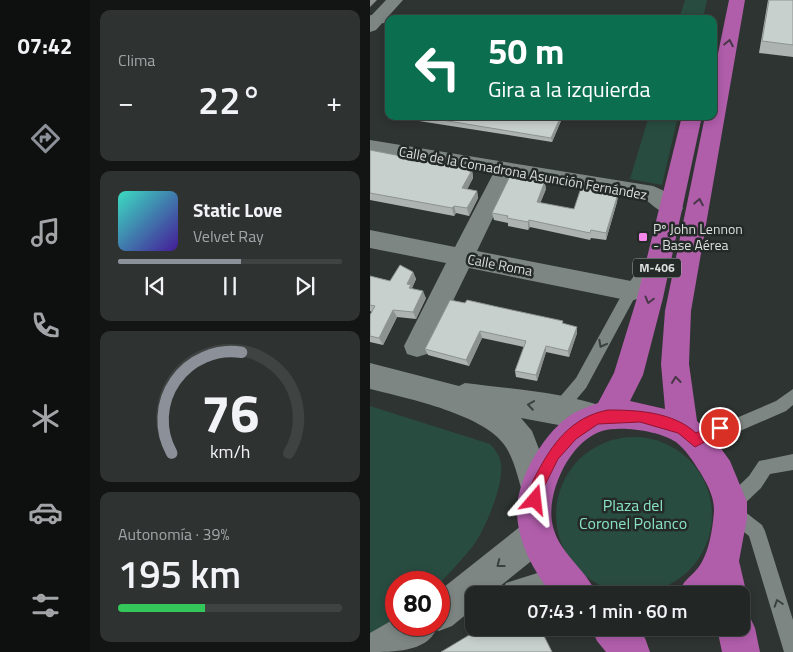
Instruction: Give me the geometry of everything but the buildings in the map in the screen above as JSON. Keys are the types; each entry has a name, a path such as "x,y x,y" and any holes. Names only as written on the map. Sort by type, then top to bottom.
{"highway":[{"name":"M-406","path":"717,105 737,0"},
{"name":"M-406","path":"570,586 550,559 538,534 534,511 537,488 553,455 571,435 602,417 628,375 664,243 691,120"},
{"name":"M-406","path":"688,434 675,364 678,311 714,120"},
{"path":"602,417 640,416 688,434 703,448 723,479 731,508 725,579 713,586"},
{"path":"617,636 631,652"},
{"path":"738,636 741,652"}],"street":[{"path":"376,22 395,0"},
{"name":"Calle de la Comadrona Asunción Fernández","path":"370,147 648,193 672,208"},
{"path":"417,346 506,169"},
{"name":"Calle Roma","path":"370,239 631,291"},
{"path":"370,376 454,397 476,398 602,417"},
{"path":"454,397 509,426 521,442 537,488"},
{"path":"450,604 538,534"},
{"path":"450,614 465,610"},
{"path":"372,652 400,636"}],"lane":[{"path":"558,410 581,383 631,291 664,243"},
{"path":"688,434 735,426 781,406 793,396"},
{"path":"793,462 765,467 755,482 731,508 756,532 793,650"}],"green space":[{"path":"685,0 707,0 704,15 680,15"},
{"path":"648,120 677,120 662,185 630,179"},
{"path":"370,406 490,444 500,458 501,473 497,495 488,519 477,540 450,572 385,571 385,625 370,635"},
{"name":"Plaza del Coronel Polanco","path":"626,437 642,437 657,440 671,446 684,455 703,478 709,492 712,507 711,530 703,552 684,575 666,586 602,586 597,584 584,575 569,558 559,538 556,523 556,507 559,492 565,478 574,465 597,446 611,440"}],"place":[{"name":"Pº John Lennon - Base Aérea","path":"643,237"}],"route":[{"path":"535,500 537,488 553,455 571,435 596,418 640,416 682,428 695,440 720,428"}]}
